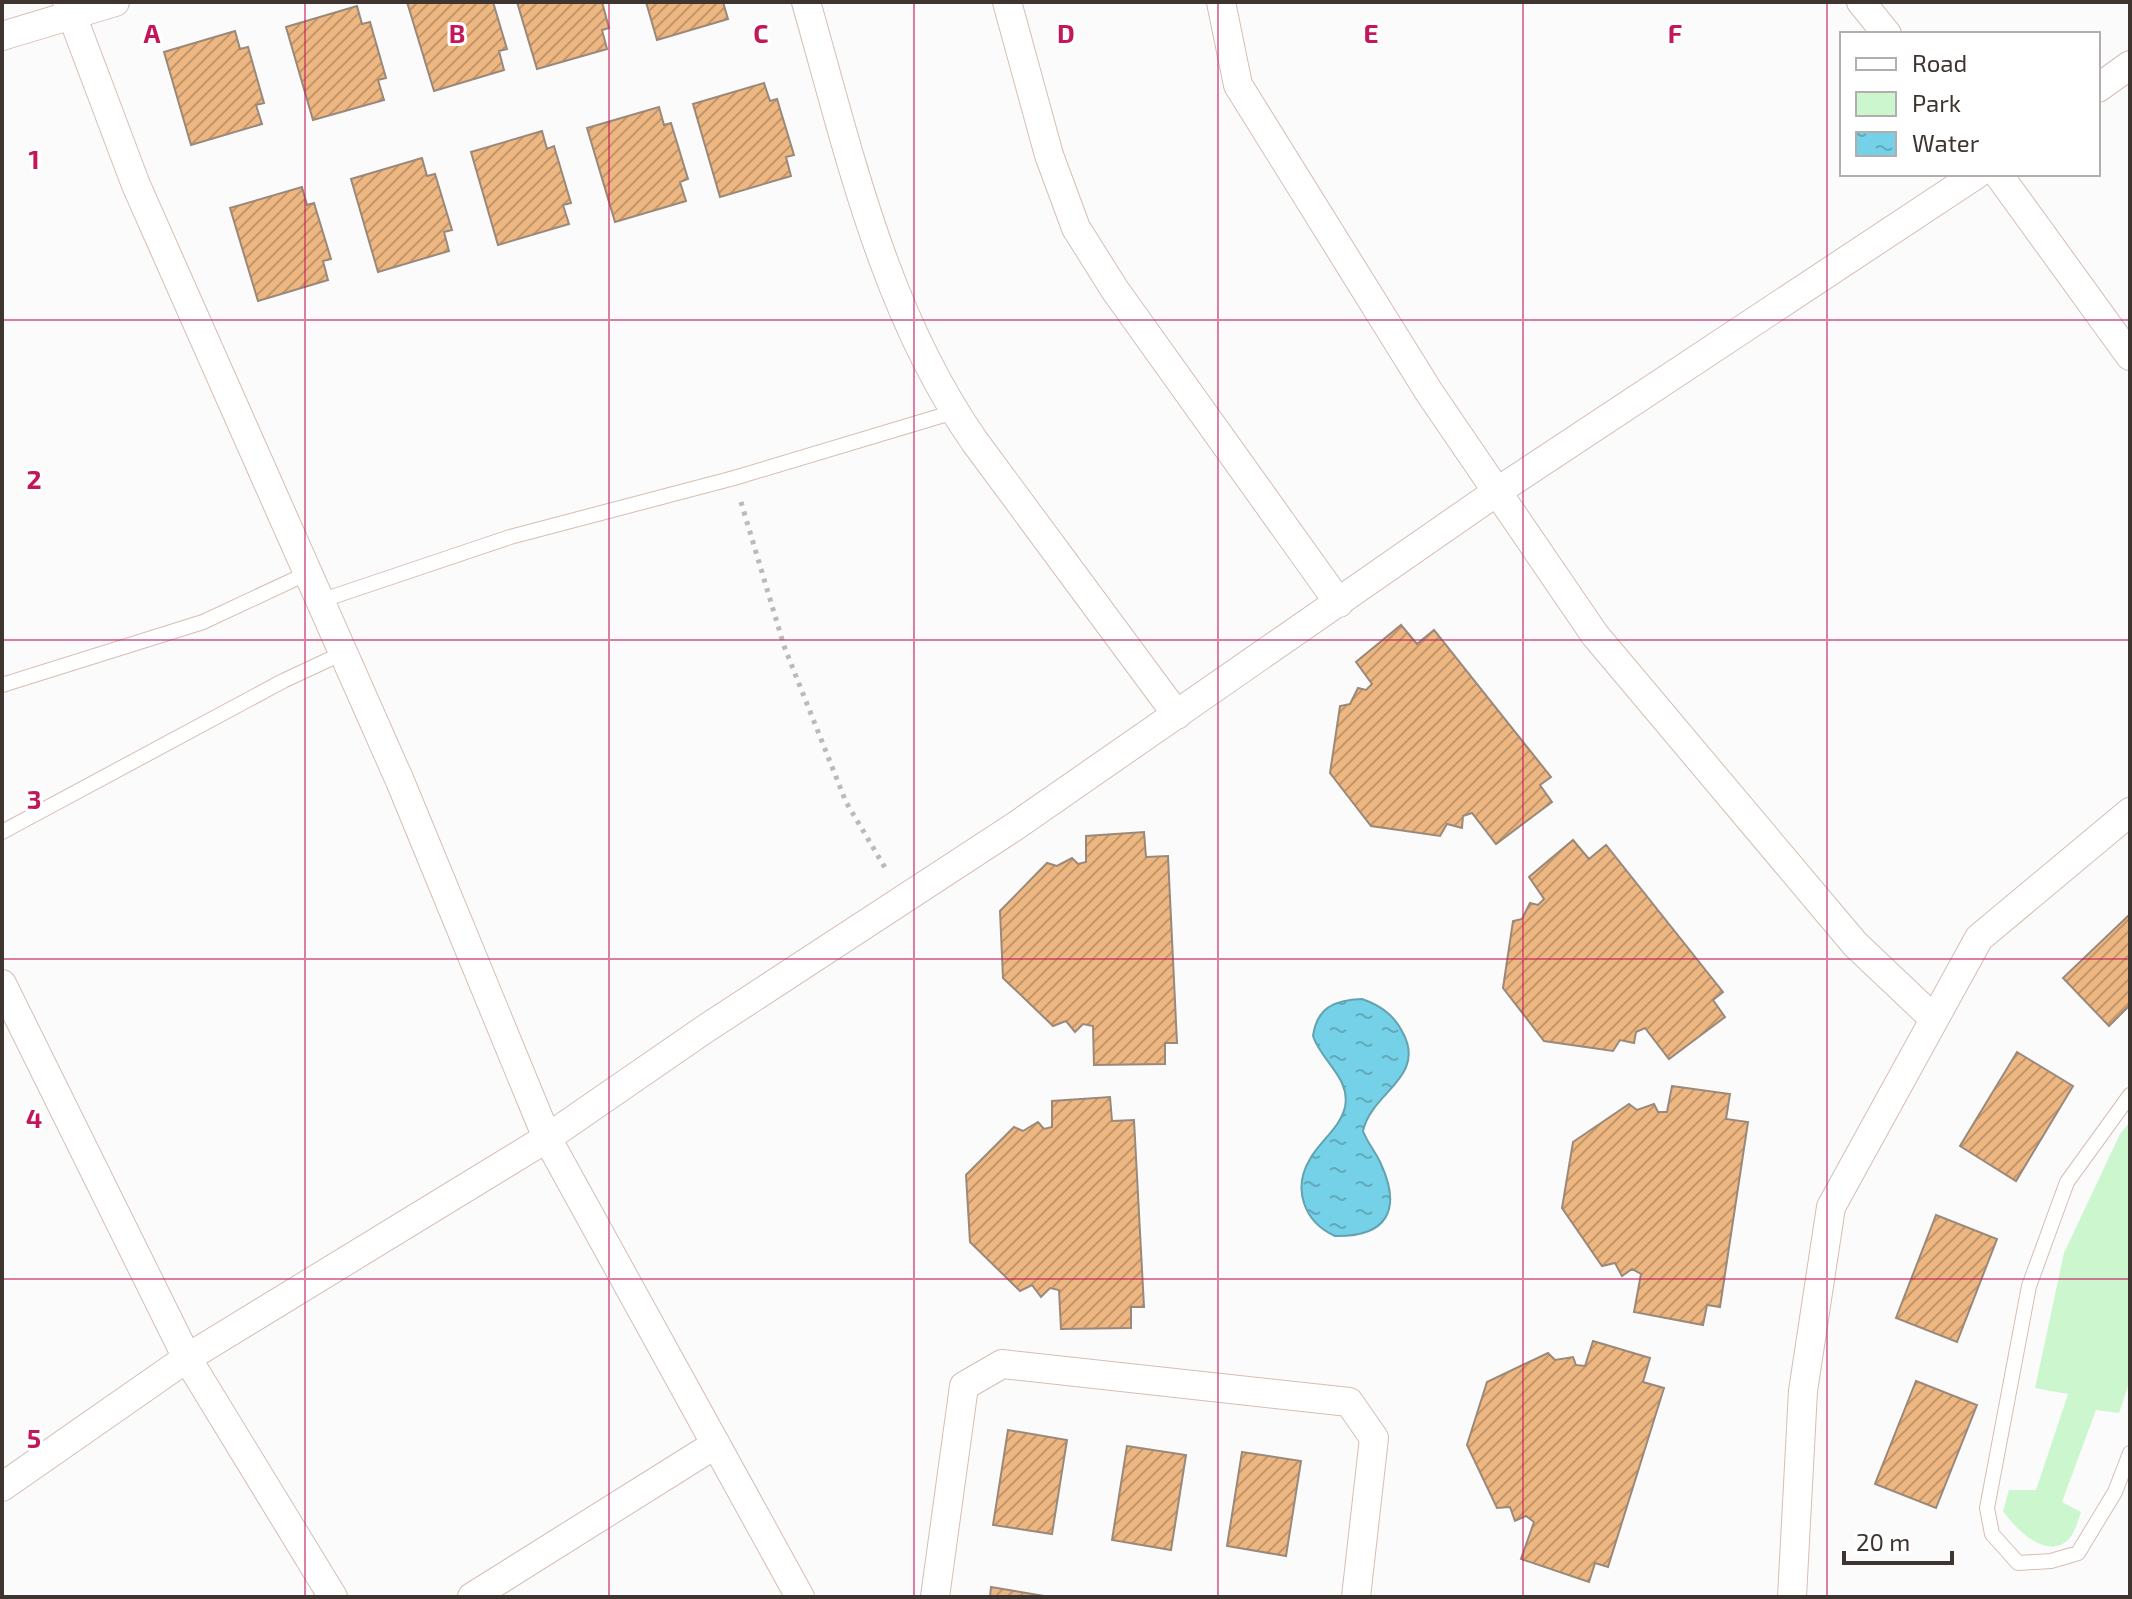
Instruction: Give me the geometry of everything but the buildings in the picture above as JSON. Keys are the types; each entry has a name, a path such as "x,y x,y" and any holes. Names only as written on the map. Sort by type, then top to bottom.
{"street":[{"path":"2,36 69,7 115,2"},
{"path":"806,2 874,235 903,309 954,412 1177,715"},
{"path":"1007,2 1049,155 1076,228 1115,290 1339,603"},
{"path":"1221,2 1238,85 1495,493 1595,635 1855,944 1934,1019"},
{"path":"1861,2 1885,32"},
{"path":"69,7 136,185 343,653 547,1138 800,1597"},
{"path":"2100,87 2130,65"},
{"path":"2,1487 187,1358 547,1138 1177,715 1495,493 1974,176"},
{"path":"2000,176 2128,347"},
{"path":"1792,1597 1803,1391 1831,1207 1979,938 2130,812"},
{"path":"2,984 187,1358 332,1597"},
{"path":"935,1597 964,1386 1002,1364 1349,1402 1374,1438 1356,1597"},
{"path":"472,1597 716,1444"}],"lane":[{"path":"320,601 510,537 734,478 954,412"},
{"path":"2,685 203,622 308,573"},
{"path":"2,832 283,681 343,653"},
{"path":"2130,1095 2067,1182 2029,1286 1987,1508 1992,1534 2018,1563 2051,1561 2078,1553 2115,1492 2130,1453"}],"path":[{"path":"734,478 784,646 846,802 907,897"}],"green space":[{"path":"2130,1122 2130,1380 2119,1413 2096,1410 2062,1502 2081,1512 2079,1519 2067,1541 2058,1546 2049,1546 2022,1533 2003,1511 2009,1490 2036,1490 2068,1394 2035,1388 2064,1253 2120,1134"}],"water":[{"path":"1362,999 1382,1008 1396,1022 1409,1050 1408,1063 1368,1118 1363,1131 1387,1180 1390,1195 1385,1218 1367,1232 1335,1236 1315,1222 1304,1204 1302,1193 1302,1182 1310,1159 1339,1121 1346,1097 1340,1078 1313,1036 1319,1018 1329,1007"}]}
